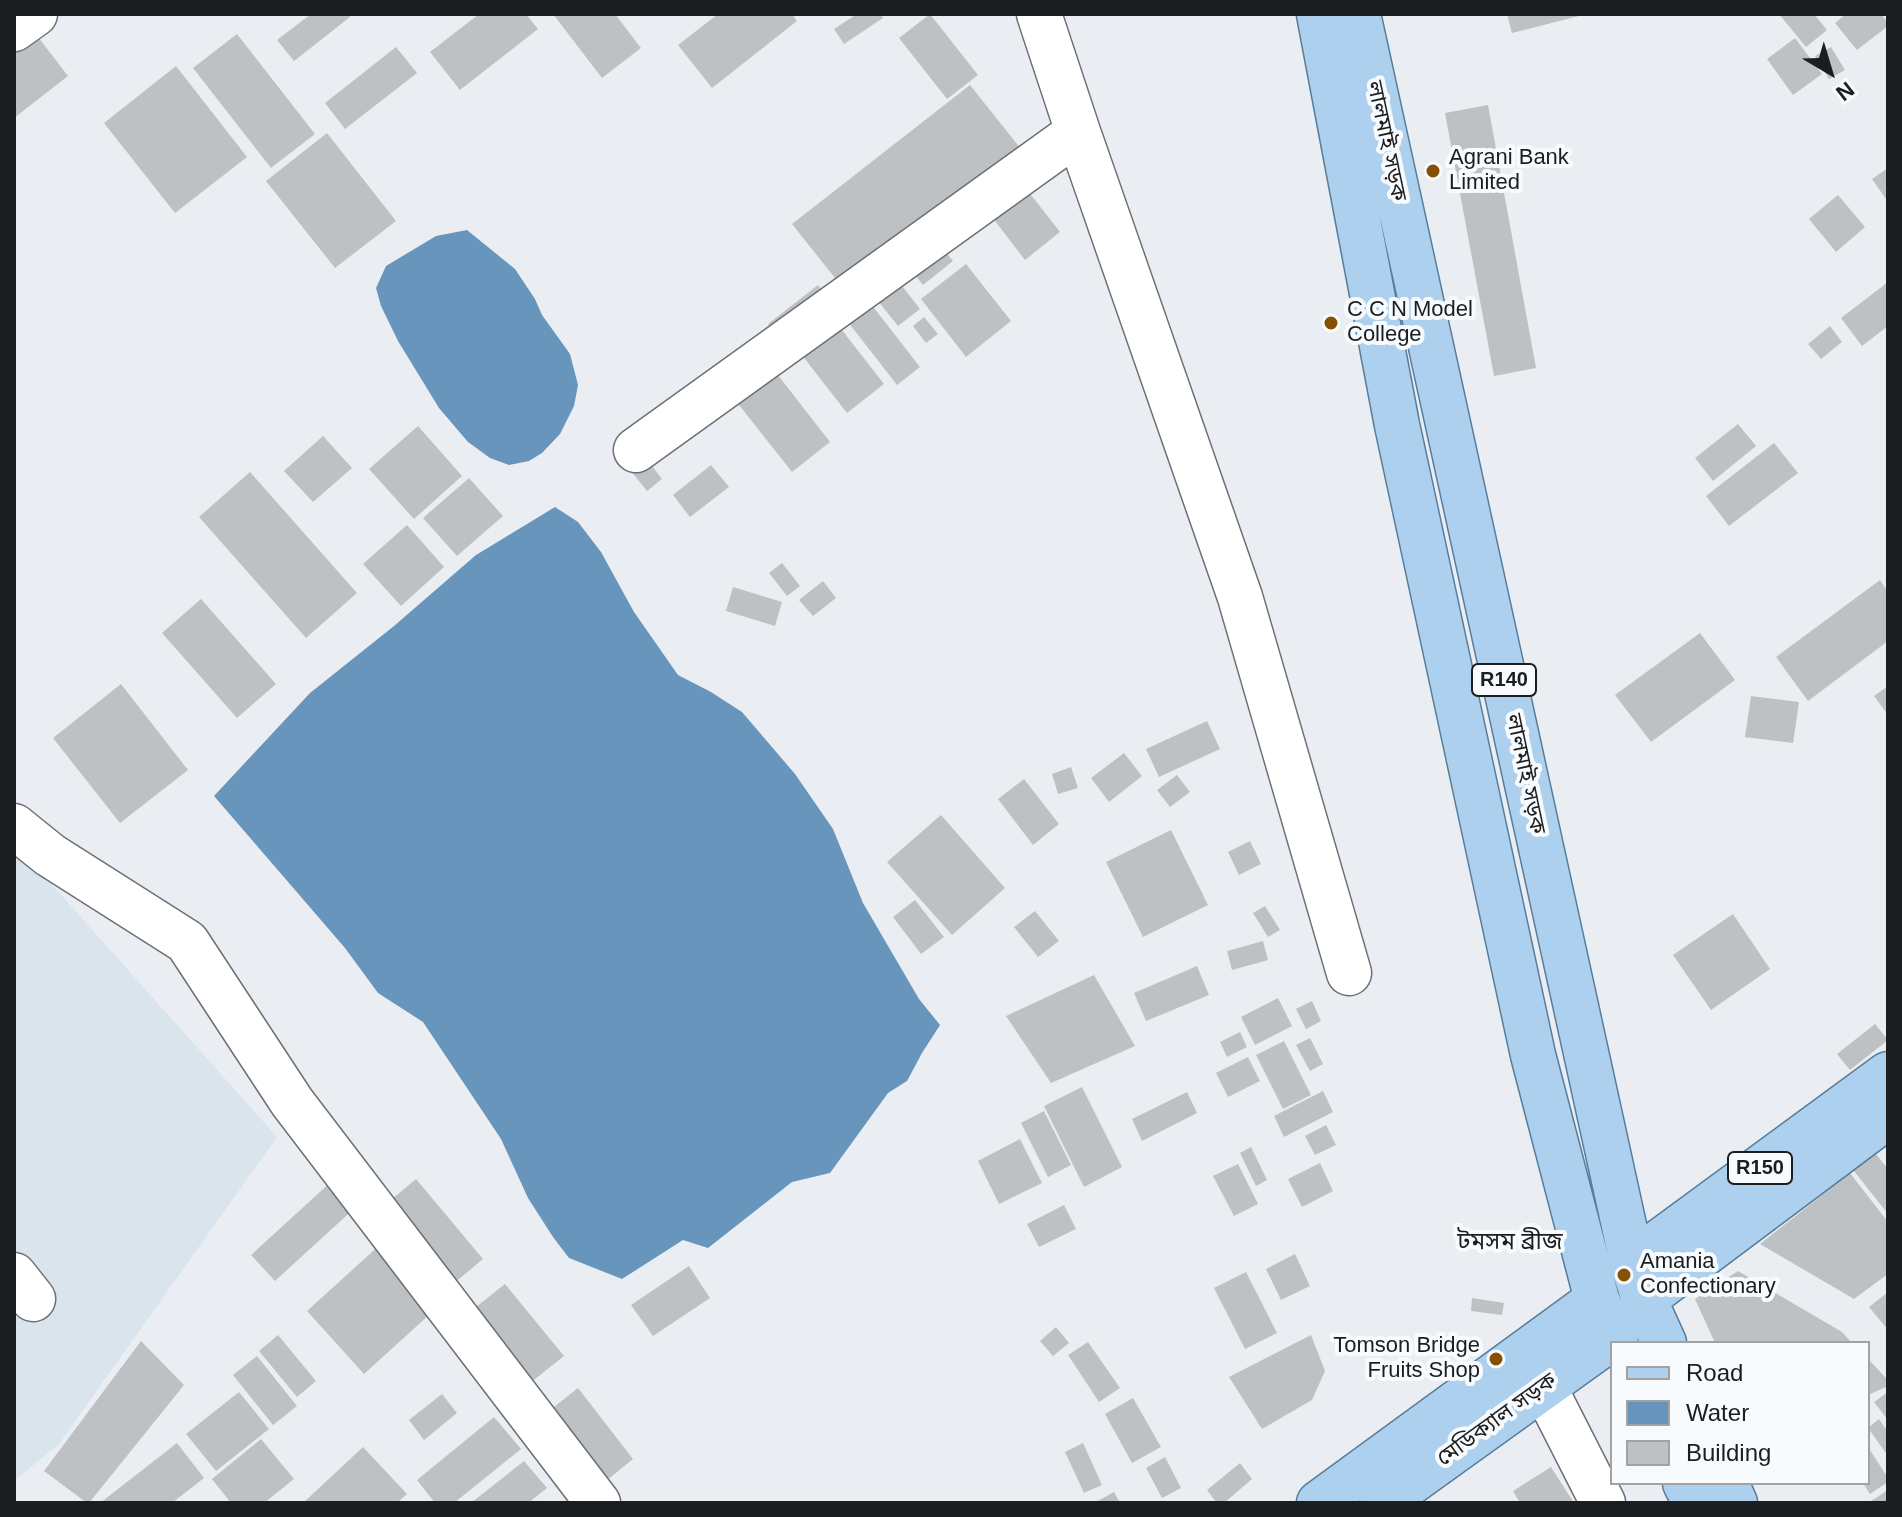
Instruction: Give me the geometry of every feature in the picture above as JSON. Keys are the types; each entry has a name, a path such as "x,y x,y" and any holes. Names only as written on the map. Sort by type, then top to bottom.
{"main road":[{"name":"লালমাই সড়ক","path":"1319,14 1397,425 1533,1055 1608,1327"},
{"name":"লালমাই সড়ক","path":"1358,14 1638,1280 1663,1341"},
{"path":"1397,425 1446,415"},
{"name":"R150","path":"1638,1280 1888,1074"},
{"name":"R150","path":"1638,1280 1888,1116"},
{"name":"মেডিক্যাল সড়ক","path":"1319,1503 1396,1477 1544,1387 1608,1327"},
{"name":"মেডিক্যাল সড়ক","path":"1396,1477 1608,1327"},
{"path":"1686,1485 1695,1503"}],"street":[{"path":"14,29 35,14"},
{"path":"1039,14 1240,597 1349,973"},
{"path":"636,450 1078,132"},
{"path":"14,826 50,855 187,942 292,1102 598,1503"},
{"path":"1544,1387 1603,1503"}],"shaded area":[{"path":"14,842 277,1137 59,1444 14,1481"}],"water":[{"path":"467,230 515,269 570,354 578,385 574,406 560,434 542,453 529,461 509,465 490,458 468,442 439,408 398,341 376,288 386,266 436,236"},
{"path":"555,507 578,522 601,552 634,612 678,675 742,712 795,774 833,829 863,903 919,999 940,1025 907,1081 888,1093 830,1173 792,1182 708,1248 683,1240 622,1279 569,1258 528,1198 501,1139 423,1022 378,993 345,948 214,796 310,693 476,555"}],"building":[{"path":"311,14 348,14 350,17 294,61 277,40"},
{"path":"479,14 526,14 538,29 460,90 430,52"},
{"path":"553,14 615,14 641,48 602,78"},
{"path":"718,14 792,14 797,21 712,88 678,45"},
{"path":"857,14 881,14 883,18 844,44 834,29"},
{"path":"930,14 978,75 947,99 899,38"},
{"path":"1507,14 1583,14 1583,15 1512,33"},
{"path":"1779,14 1814,14 1827,30 1806,47"},
{"path":"1846,14 1881,14 1888,26 1857,50 1835,23"},
{"path":"32,29 68,76 14,118 14,42"},
{"path":"237,34 315,134 271,168 193,68"},
{"path":"1795,38 1822,74 1793,95 1767,59"},
{"path":"396,47 417,73 345,129 325,103"},
{"path":"1831,47 1845,70 1829,79 1815,56"},
{"path":"176,66 247,157 175,213 104,123"},
{"path":"970,85 1021,149 843,288 792,224"},
{"path":"1488,105 1536,368 1494,376 1445,113"},
{"path":"327,133 396,221 335,268 266,181"},
{"path":"1888,168 1888,202 1872,179"},
{"path":"1017,177 1060,232 1025,260 982,204"},
{"path":"1838,195 1865,227 1836,252 1809,219"},
{"path":"940,245 953,261 923,285 910,269"},
{"path":"966,264 1011,321 966,357 921,299"},
{"path":"896,278 920,309 898,326 874,296"},
{"path":"1888,282 1888,326 1862,346 1841,318"},
{"path":"818,285 830,301 780,339 768,324"},
{"path":"864,295 920,367 897,385 841,313"},
{"path":"831,316 884,384 847,413 794,345"},
{"path":"924,317 938,334 926,343 913,326"},
{"path":"1830,326 1842,342 1821,359 1808,344"},
{"path":"767,361 830,442 792,472 728,391"},
{"path":"1738,424 1756,446 1713,481 1695,458"},
{"path":"418,426 462,476 414,519 369,469"},
{"path":"323,436 352,468 313,502 284,471"},
{"path":"1774,443 1798,473 1729,526 1706,496"},
{"path":"642,453 662,479 647,491 626,465"},
{"path":"711,465 729,487 690,517 673,495"},
{"path":"250,472 357,593 306,638 199,517"},
{"path":"469,478 503,516 457,556 423,518"},
{"path":"407,525 444,567 401,606 363,564"},
{"path":"782,563 800,586 787,596 769,573"},
{"path":"1880,580 1888,592 1888,641 1808,701 1776,657"},
{"path":"823,581 836,598 813,616 799,600"},
{"path":"733,587 782,602 775,626 726,611"},
{"path":"201,599 276,684 237,718 162,633"},
{"path":"1700,633 1735,680 1651,742 1615,695"},
{"path":"121,684 188,770 120,823 53,738"},
{"path":"1888,686 1888,715 1874,696"},
{"path":"1751,696 1799,702 1793,743 1745,737"},
{"path":"1207,721 1220,749 1159,777 1146,749"},
{"path":"1124,753 1142,776 1109,802 1091,778"},
{"path":"1071,767 1078,788 1058,794 1052,774"},
{"path":"1177,775 1190,792 1170,807 1157,790"},
{"path":"1024,779 1059,824 1033,845 998,799"},
{"path":"941,815 1005,888 952,935 887,862"},
{"path":"1171,830 1208,905 1143,937 1106,862"},
{"path":"1250,841 1261,864 1239,875 1228,852"},
{"path":"915,900 944,937 921,954 893,917"},
{"path":"1265,906 1280,930 1268,937 1253,913"},
{"path":"1035,911 1059,941 1038,957 1014,927"},
{"path":"1733,914 1770,969 1711,1010 1673,955"},
{"path":"1263,941 1268,960 1232,970 1227,951"},
{"path":"1197,966 1209,995 1146,1021 1134,993"},
{"path":"1094,975 1135,1046 1051,1083 1006,1016"},
{"path":"1278,998 1292,1026 1255,1045 1241,1017"},
{"path":"1312,1001 1321,1021 1306,1029 1296,1009"},
{"path":"1875,1024 1888,1040 1850,1070 1837,1054"},
{"path":"1240,1032 1247,1047 1227,1057 1220,1042"},
{"path":"1310,1038 1323,1064 1310,1071 1296,1045"},
{"path":"1284,1041 1311,1095 1283,1109 1256,1055"},
{"path":"1248,1057 1260,1081 1228,1097 1216,1073"},
{"path":"1082,1087 1122,1167 1084,1187 1044,1106"},
{"path":"1323,1091 1333,1112 1284,1137 1274,1116"},
{"path":"1187,1092 1197,1113 1142,1141 1132,1119"},
{"path":"1044,1111 1071,1165 1048,1177 1021,1123"},
{"path":"1326,1125 1336,1145 1315,1155 1305,1136"},
{"path":"1020,1139 1042,1183 999,1204 978,1161"},
{"path":"1251,1147 1267,1180 1256,1186 1240,1153"},
{"path":"1872,1149 1888,1169 1888,1214 1850,1166"},
{"path":"1320,1163 1333,1191 1302,1207 1288,1179"},
{"path":"1238,1164 1258,1204 1234,1216 1213,1176"},
{"path":"1850,1173 1888,1222 1888,1274 1854,1299 1760,1244"},
{"path":"416,1179 483,1259 453,1284 386,1204"},
{"path":"333,1180 357,1206 275,1281 251,1255"},
{"path":"1064,1205 1076,1229 1039,1247 1027,1224"},
{"path":"383,1242 440,1305 364,1374 307,1311"},
{"path":"1295,1254 1310,1286 1281,1300 1266,1269"},
{"path":"689,1266 710,1298 653,1336 631,1305"},
{"path":"1738,1271 1842,1332 1850,1341 1714,1341 1695,1299"},
{"path":"1246,1272 1277,1333 1245,1349 1214,1288"},
{"path":"505,1284 564,1356 530,1383 471,1311"},
{"path":"1888,1292 1888,1330 1869,1307"},
{"path":"1472,1298 1504,1303 1502,1315 1471,1311"},
{"path":"1056,1327 1069,1343 1053,1356 1040,1341"},
{"path":"278,1335 316,1381 297,1397 259,1351"},
{"path":"1311,1335 1325,1371 1312,1400 1262,1429 1229,1377"},
{"path":"141,1341 184,1385 87,1503 44,1471"},
{"path":"1088,1342 1120,1388 1099,1402 1068,1355"},
{"path":"257,1356 297,1406 273,1425 233,1375"},
{"path":"1870,1361 1888,1380 1888,1386 1870,1394"},
{"path":"578,1388 633,1459 601,1485 545,1414"},
{"path":"239,1392 269,1429 216,1471 186,1434"},
{"path":"1888,1392 1888,1420 1874,1402"},
{"path":"442,1394 457,1413 424,1440 409,1420"},
{"path":"1133,1398 1161,1447 1132,1463 1105,1414"},
{"path":"494,1417 521,1449 454,1503 435,1503 417,1480"},
{"path":"1879,1419 1888,1432 1888,1456 1870,1431 1870,1426"},
{"path":"261,1439 294,1479 264,1503 231,1503 212,1479"},
{"path":"177,1443 204,1478 172,1503 100,1503"},
{"path":"1083,1443 1102,1485 1084,1493 1065,1452"},
{"path":"363,1447 407,1494 397,1503 303,1503"},
{"path":"1870,1450 1888,1482 1870,1494 1864,1485 1870,1485"},
{"path":"1165,1457 1181,1488 1162,1498 1146,1468"},
{"path":"524,1461 547,1488 528,1503 471,1503"},
{"path":"1240,1463 1252,1479 1224,1503 1217,1503 1207,1490"},
{"path":"1551,1467 1574,1503 1520,1503 1513,1491"},
{"path":"1888,1490 1888,1503 1868,1503"},
{"path":"1114,1492 1120,1503 1094,1503"}],"place":[{"name":"Agrani Bank Limited","path":"1433,171"},
{"name":"C C N Model College","path":"1331,323"},
{"name":"Amania Confectionary","path":"1624,1275"},
{"name":"Tomson Bridge Fruits Shop","path":"1496,1359"}],"district":[{"name":"টমসম ব্রীজ","path":"1510,1242"}]}
